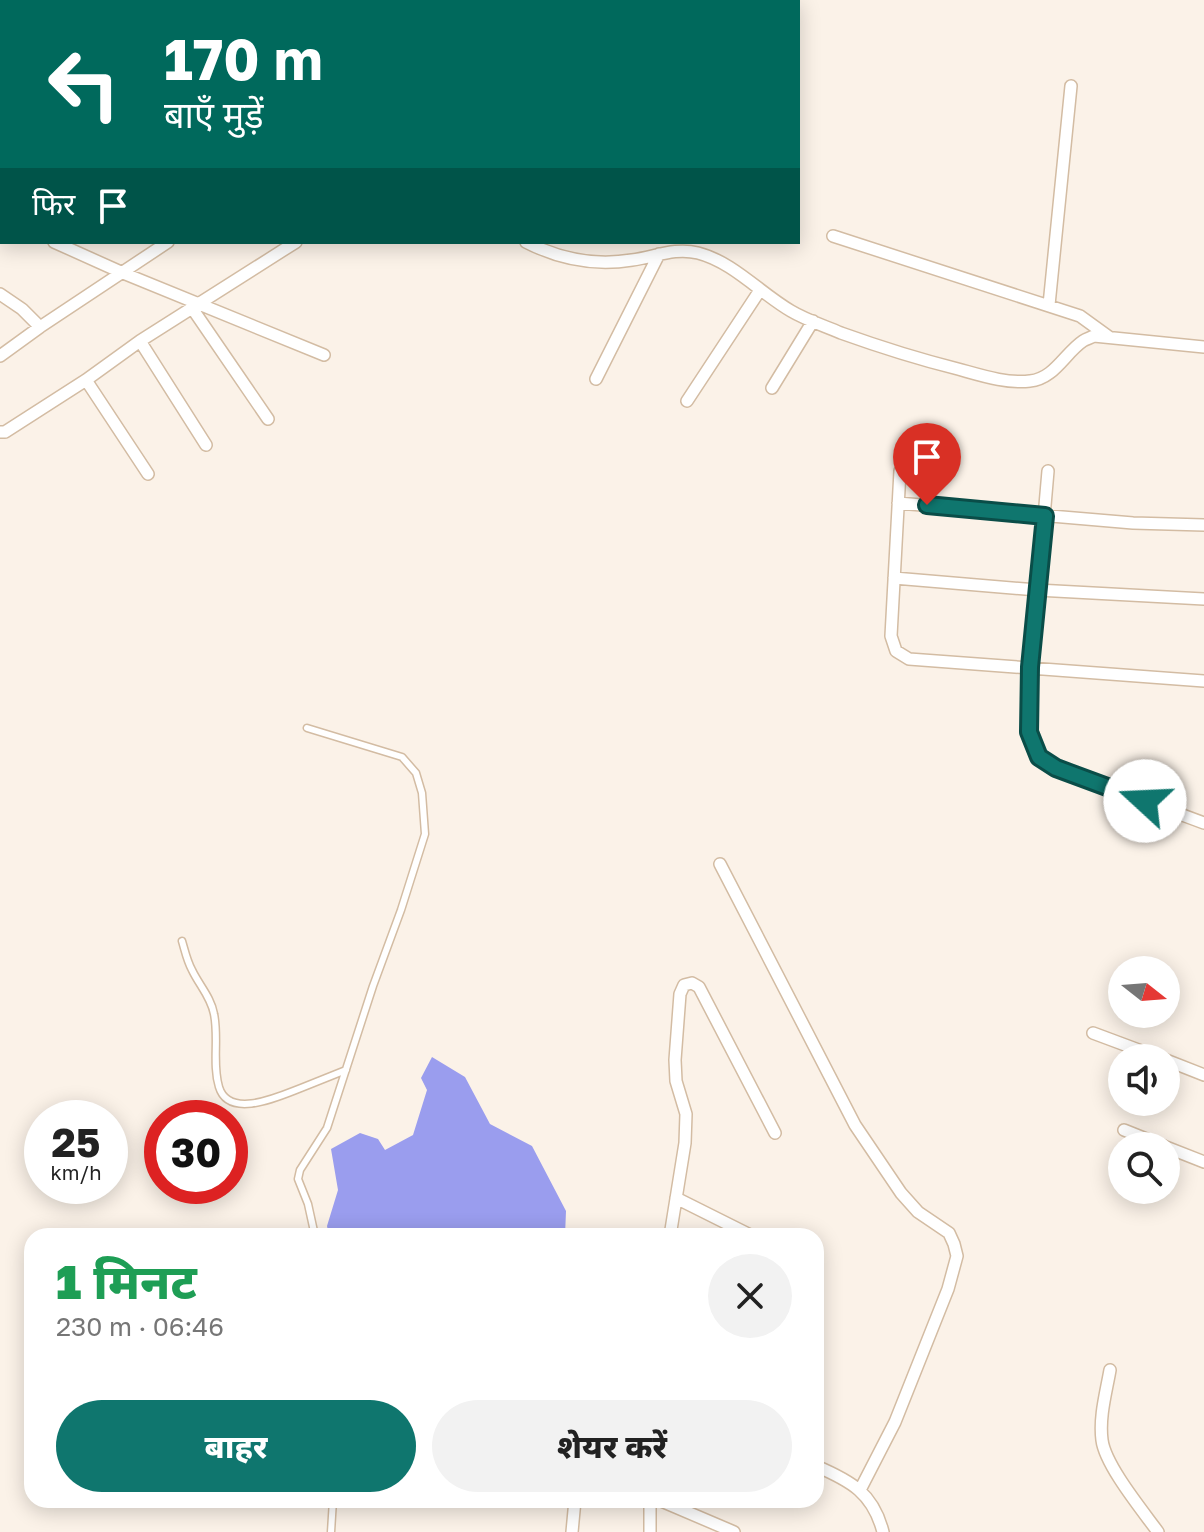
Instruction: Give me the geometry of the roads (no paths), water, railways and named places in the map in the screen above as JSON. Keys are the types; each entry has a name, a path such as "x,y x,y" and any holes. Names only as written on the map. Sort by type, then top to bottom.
{"street":[{"path":"1049,305 1071,86"},
{"path":"833,236 1080,316 1109,338"},
{"path":"58,244 196,306 324,355"},
{"path":"0,432 5,432 293,244"},
{"path":"530,244 555,256 620,262 682,246 720,261 793,312 813,321 864,341 986,377 1031,381 1043,378 1083,341 1094,336 1204,347"},
{"path":"0,356 123,273 150,247"},
{"path":"596,379 659,254"},
{"path":"687,401 760,290"},
{"path":"0,294 22,309 40,327"},
{"path":"196,306 268,419"},
{"path":"772,388 813,321"},
{"path":"140,341 206,445"},
{"path":"86,380 148,474"},
{"path":"900,471 891,636 896,651 909,659 1204,681"},
{"path":"1048,471 1030,667 1029,732 1039,757 1056,768 1204,823"},
{"path":"898,503 1133,523 1204,525"},
{"path":"894,578 1204,599"},
{"path":"720,864 855,1125 901,1193 918,1212 949,1233 957,1256 948,1289 895,1422 860,1490"},
{"path":"671,1228 685,1143 686,1114 676,1081 675,1060 680,994 684,985 692,983 699,987 775,1133"},
{"path":"1093,1033 1122,1044"},
{"path":"1180,1066 1204,1075"},
{"path":"1124,1130 1129,1132"},
{"path":"1180,1152 1204,1162"},
{"path":"676,1198 736,1228"},
{"path":"1110,1370 1102,1442 1110,1463 1158,1532"},
{"path":"824,1470 860,1490 876,1509 883,1532"},
{"path":"572,1532 574,1508"},
{"path":"650,1508 650,1532"},
{"path":"678,1508 734,1532"}],"lane":[{"path":"307,728 402,757 410,764 422,793 425,834 327,1128 300,1170 298,1179 313,1228"},
{"path":"182,941 192,970 208,996 214,1013 217,1074 223,1096 233,1103 266,1101 346,1070"},
{"path":"331,1532 332,1508"}],"water":[{"path":"432,1057 465,1077 490,1124 532,1146 566,1211 565,1228 327,1228 338,1190 331,1149 360,1133 378,1139 385,1150 413,1135 427,1090 421,1078"}]}
